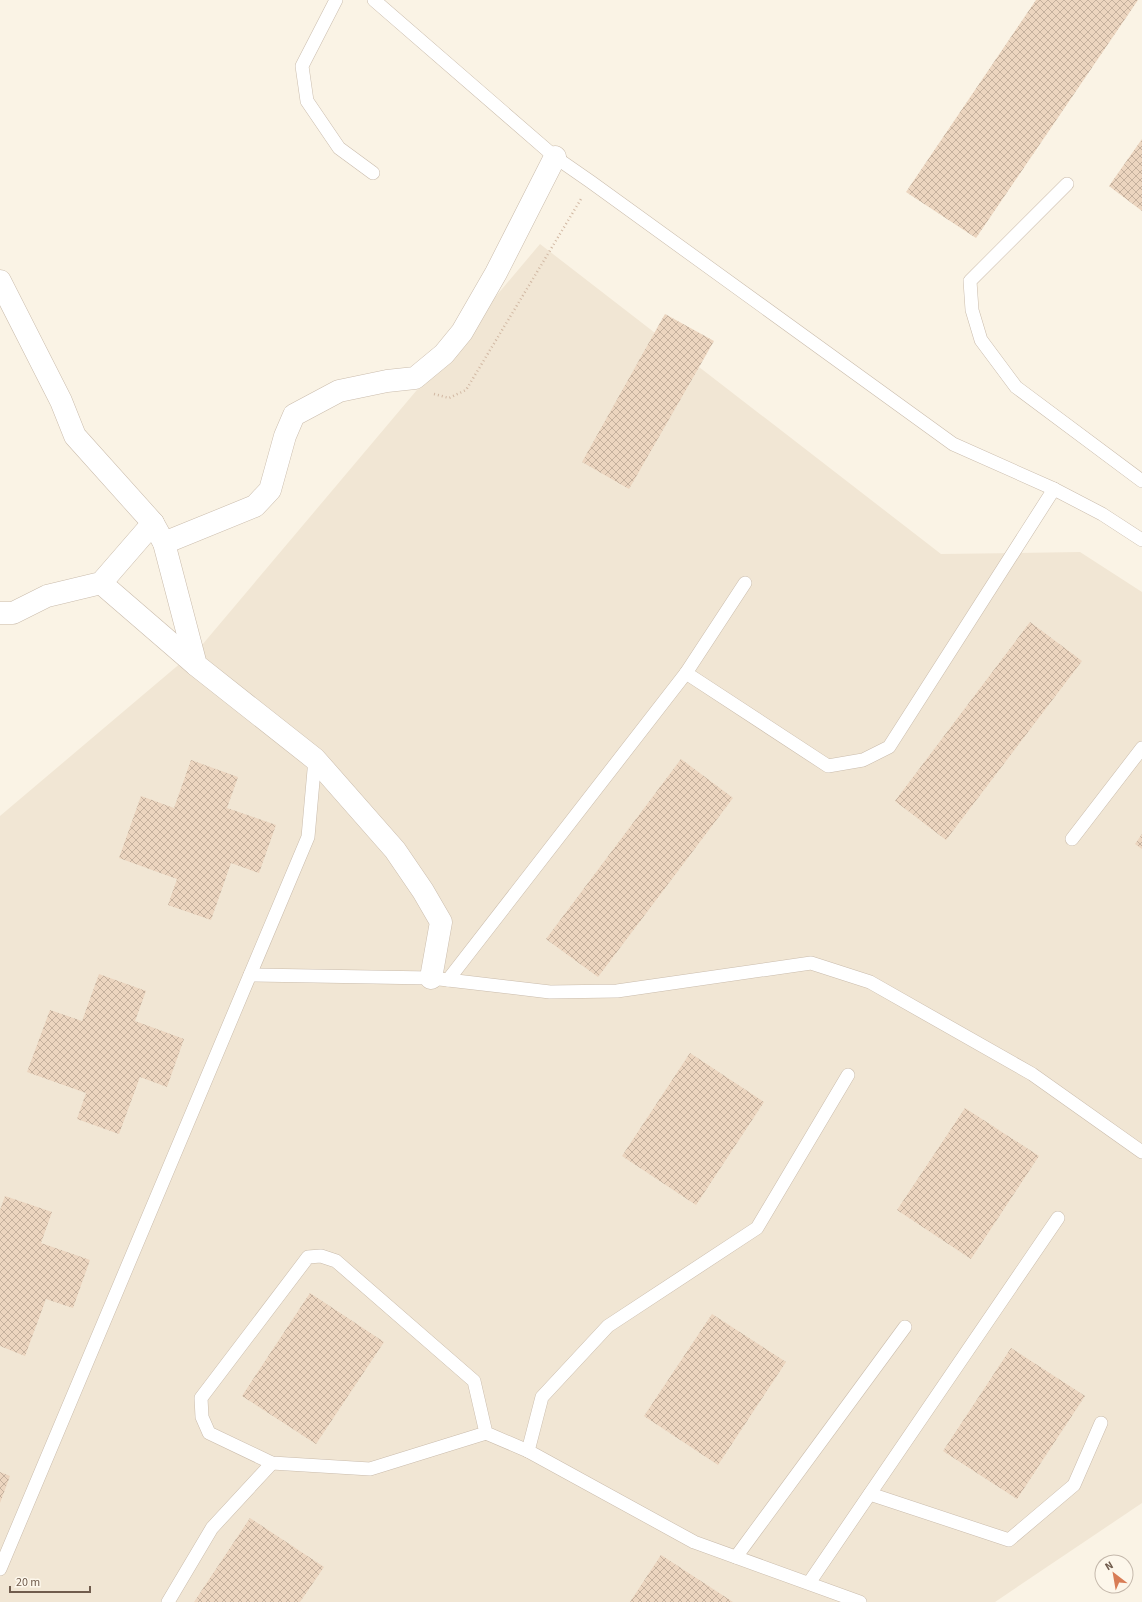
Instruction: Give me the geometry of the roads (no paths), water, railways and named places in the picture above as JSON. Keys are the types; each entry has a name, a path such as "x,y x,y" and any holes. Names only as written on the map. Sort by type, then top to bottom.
{"street":[{"path":"164,543 255,506 270,490 285,436 294,415 339,391 387,381 415,378 444,354 462,332 496,273 555,157"},
{"path":"0,281 61,401 75,436 153,523 164,543 196,665"},
{"path":"0,613 13,613 47,596 101,582 153,523"},
{"path":"101,582 196,665 315,759 395,850 423,891 441,922 439,979"}],"lane":[{"path":"336,0 302,66 307,101 339,148 373,174"},
{"path":"374,0 555,157 953,444 1054,489 1102,514 1142,540"},
{"path":"1067,184 970,281 972,310 981,340 1016,387 1142,481"},
{"path":"686,674 828,766 863,760 889,747 1054,489"},
{"path":"439,979 686,674 745,583"},
{"path":"1072,839 1142,748"},
{"path":"0,1569 308,837 315,759"},
{"path":"250,975 439,979 550,992 617,992 811,963 870,982 1032,1074 1142,1152"},
{"path":"528,1451 542,1397 608,1326 757,1228 848,1075"},
{"path":"809,1583 1058,1218"},
{"path":"486,1433 474,1381 336,1261 321,1256 308,1257 201,1398 202,1417 209,1433 272,1463 370,1469 486,1433 528,1451 694,1542 860,1602"},
{"path":"736,1557 905,1327"},
{"path":"870,1494 1009,1540 1074,1485 1101,1423"},
{"path":"168,1602 212,1528 272,1463"}]}
